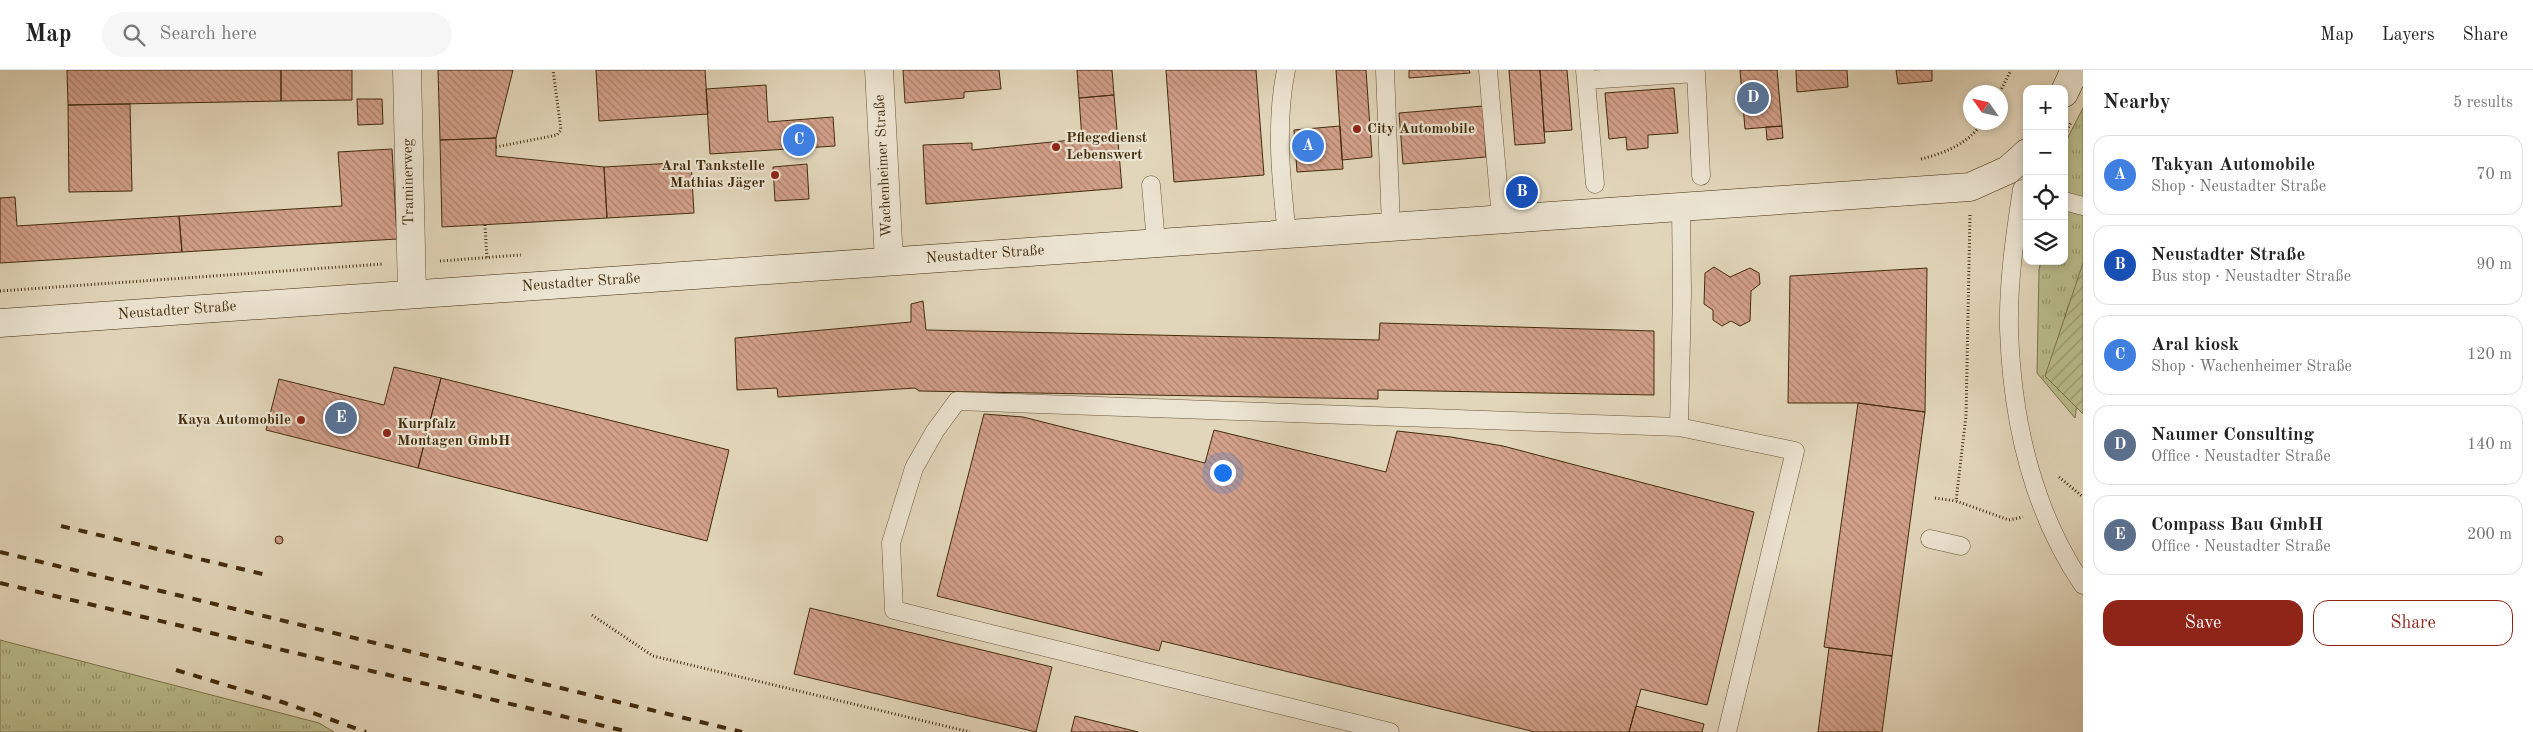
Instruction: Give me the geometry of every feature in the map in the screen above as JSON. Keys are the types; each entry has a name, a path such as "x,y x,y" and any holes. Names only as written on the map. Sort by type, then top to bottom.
{"main road":[{"name":"Traminerweg","path":"407,70 412,294"},
{"name":"Wachenheimer Straße","path":"879,70 889,261"},
{"path":"2068,85 2075,70"},
{"path":"1970,187 2021,175"},
{"name":"Neustadter Straße","path":"0,323 1970,187"}],"lane":[{"path":"1286,70 1281,95 1280,147 1288,235"},
{"path":"1385,70 1391,227"},
{"path":"1488,70 1501,219"},
{"path":"1595,184 1586,75 1696,73 1701,176"},
{"path":"2021,175 2009,328 2016,411 2037,496 2071,567 2083,585"},
{"path":"1152,185 1156,243"},
{"path":"2068,202 2083,206"},
{"path":"1679,427 1682,293 1681,206"},
{"path":"1390,732 894,610 891,543 914,468 934,431 957,402 1679,427 1795,451 1727,732"},
{"path":"1930,539 1961,546"}],"path":[{"path":"496,147 556,135 561,130 553,70"},
{"path":"2004,85 2011,70"},
{"path":"1918,160 1950,150 1978,130"},
{"path":"1956,501 1966,416 1970,187"},
{"path":"485,225 486,250"},
{"path":"1935,498 1956,501 2009,520 2027,516"},
{"path":"592,615 653,656 970,732"}],"green space":[{"path":"2083,108 2083,278 2068,306 2058,343 2082,370 2075,418 2037,373 2040,265 2068,265 2068,137"},
{"path":"2083,263 2083,414 2045,376"},
{"path":"0,640 319,723 334,732 0,732"}],"building":[{"path":"67,70 281,70 281,101 68,105"},
{"path":"281,70 352,70 352,100 281,101"},
{"path":"438,70 513,70 496,138 440,140"},
{"path":"596,70 705,70 708,114 599,121"},
{"path":"903,70 999,70 1001,89 964,92 964,98 905,103"},
{"path":"1077,70 1112,70 1114,95 1079,98"},
{"path":"1166,70 1256,70 1264,175 1174,182"},
{"path":"1336,70 1366,70 1372,157 1342,160"},
{"path":"1409,70 1469,70 1470,73 1409,78"},
{"path":"1509,70 1540,70 1545,143 1515,145"},
{"path":"1540,70 1567,70 1572,130 1544,132"},
{"path":"1740,70 1777,70 1782,126 1745,129"},
{"path":"1796,70 1847,70 1848,87 1797,92"},
{"path":"1896,70 1932,70 1932,81 1898,84"},
{"path":"766,85 768,122 833,117 835,146 710,154 706,89"},
{"path":"1674,88 1678,133 1648,135 1648,148 1627,150 1626,137 1609,139 1605,93"},
{"name":"Pflegedienst Lebenswert","path":"1114,95 1122,188 926,204 923,145 972,143 972,150 1082,139 1079,98"},
{"path":"357,99 382,99 383,124 358,125"},
{"path":"130,104 132,191 69,192 68,105"},
{"path":"1483,106 1486,157 1403,164 1399,113"},
{"path":"1340,126 1343,169 1297,172 1294,130"},
{"path":"1782,126 1783,138 1767,140 1766,127"},
{"path":"496,138 496,156 604,167 607,218 442,227 440,140"},
{"path":"392,149 397,239 182,252 179,216 342,206 338,152"},
{"path":"691,162 694,213 607,218 604,167"},
{"path":"807,164 809,199 775,201 773,167"},
{"path":"15,197 17,226 179,216 182,252 0,263 0,198"},
{"path":"1714,267 1730,277 1750,268 1759,273 1760,284 1751,291 1750,321 1740,326 1731,321 1722,326 1713,320 1713,310 1704,304 1705,273"},
{"path":"1927,268 1925,412 1858,403 1788,403 1790,276"},
{"path":"923,301 926,330 1379,340 1380,323 1654,331 1654,395 1378,390 1378,399 919,391 915,388 778,397 777,388 737,390 735,338 911,322 911,304"},
{"path":"394,367 441,378 418,468 266,430 279,379 384,405"},
{"path":"441,378 729,450 707,541 418,468"},
{"path":"1858,403 1925,412 1892,656 1824,647"},
{"path":"984,414 1023,417 1205,463 1214,430 1386,472 1397,431 1451,437 1503,446 1754,512 1707,705 1641,689 1629,732 1535,732 1162,641 1159,651 937,596"},
{"path":"279,536 283,540 279,544 275,540"},
{"path":"810,608 1052,667 1036,732 794,674"},
{"path":"1829,648 1892,656 1882,732 1818,732"},
{"path":"1636,706 1704,724 1702,732 1629,732"},
{"path":"1075,716 1138,732 1071,732"}],"railway":[{"path":"61,526 271,576"},
{"path":"0,552 742,732"},
{"path":"0,583 629,732"},
{"path":"176,670 282,702 366,732"}],"place":[{"name":"Naumer Consulting","path":"1753,98"},
{"name":"City Automobile","path":"1357,129"},
{"name":"Aral kiosk","path":"799,140"},
{"name":"Takyan Automobile","path":"1308,146"},
{"name":"Pflegedienst Lebenswert","path":"1056,147"},
{"name":"Aral Tankstelle Mathias Jäger","path":"775,175"},
{"name":"Neustadter Straße","path":"1522,192"},
{"name":"Compass Bau GmbH","path":"341,418"},
{"name":"Kaya Automobile","path":"301,420"},
{"name":"Kurpfalz Montagen GmbH","path":"387,433"}]}
